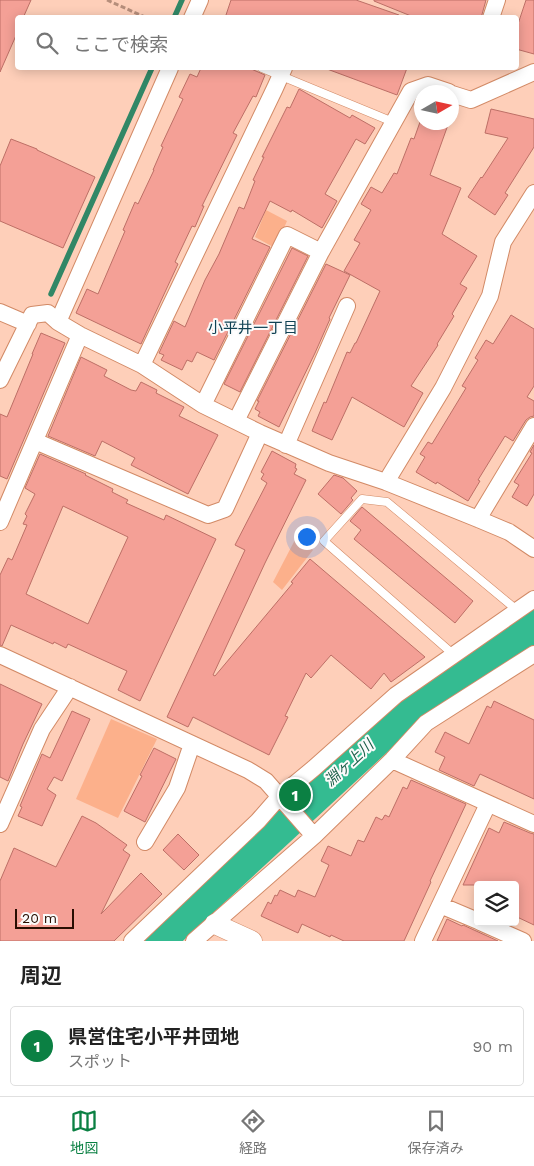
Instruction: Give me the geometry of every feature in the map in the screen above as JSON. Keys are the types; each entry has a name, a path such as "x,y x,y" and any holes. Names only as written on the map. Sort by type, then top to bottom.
{"street":[{"path":"193,15 200,0"},
{"path":"492,15 497,0"},
{"path":"58,322 169,70"},
{"path":"142,365 282,72"},
{"path":"459,96 471,100 534,72"},
{"path":"236,421 321,252 393,122 411,91 414,90"},
{"path":"386,482 443,388 486,305 490,296 503,242 534,193"},
{"path":"203,405 287,235 321,252"},
{"path":"286,445 348,306"},
{"path":"0,312 28,324"},
{"path":"0,380 32,315 48,313 58,322 80,335 142,365 203,405 260,433 328,463 386,482 509,532 534,549"},
{"path":"0,522 80,335"},
{"path":"478,519 534,426"},
{"path":"34,440 208,516 225,509 260,433"},
{"path":"132,941 314,768 396,695 534,599"},
{"path":"194,941 215,924 310,831 392,760 426,722 534,654"},
{"path":"0,655 248,770 266,781 310,831"},
{"path":"0,824 42,729 70,687"},
{"path":"145,842 177,788 192,744"},
{"path":"392,760 534,824"},
{"path":"423,941 488,804"},
{"path":"440,905 474,920"},
{"path":"215,924 252,941"},
{"path":"488,926 523,941"}],"lane":[{"path":"282,72 393,122"},
{"path":"455,655 324,541 362,499 387,502 518,611"}],"path":[{"path":"107,0 140,15"}],"shaded area":[{"path":"266,210 287,221 275,248 255,237"},
{"path":"297,536 313,550 282,590 273,582"},
{"path":"111,719 157,739 118,818 76,799"}],"building":[{"path":"0,0 31,0 24,15 15,15 15,38 0,72"},
{"path":"231,0 356,0 399,15 226,15"},
{"path":"486,0 482,15 409,15 374,1"},
{"path":"526,0 534,0 534,54 519,50 519,21"},
{"path":"200,70 254,70 265,75 256,97 253,96 233,133 237,135 202,206 204,206 195,227 192,226 175,262 178,264 141,344 76,313 87,289 98,294 125,231 123,230 135,202 138,204 154,170 163,147 161,146 183,99 179,97 190,74 197,77"},
{"path":"330,70 406,70 397,95"},
{"path":"299,89 350,118 352,115 375,128 365,144 356,139 325,194 337,201 322,228 292,210 291,212 270,201 252,239 270,247 214,360 197,352 192,362 187,360 182,370 161,360 164,355 159,353 174,321 185,327 239,207 244,209 255,181 253,180 264,157 262,157 287,107 290,108"},
{"path":"491,109 534,119 534,147 505,193 508,195 495,215 468,197 508,138 485,133"},
{"path":"417,130 446,130 430,175 461,188 442,234 477,256 460,284 467,288 452,314 454,316 438,345 411,386 423,393 404,427 352,397 332,440 312,431 347,352 350,353 356,343 380,291 344,271 360,243 354,240 371,210 361,204 371,187 382,193 394,173 397,174 411,138 414,139"},
{"path":"11,139 37,149 95,177 63,248 0,221 0,166"},
{"path":"292,248 308,256 240,392 224,384"},
{"path":"326,264 350,275 279,427 258,416 260,412 255,409 259,401 257,401"},
{"path":"511,315 534,329 534,386 527,397 534,401 534,416 526,420 513,441 505,436 478,480 480,481 468,501 416,472 425,457 420,454 428,442 432,444 466,388 462,386 478,360 475,358 486,340 493,344"},
{"path":"41,333 65,343 7,479 0,476 0,414 7,417"},
{"path":"81,357 107,370 104,376 131,390 136,391 141,382 157,390 156,393 184,407 179,416 218,435 188,494 131,465 135,458 102,441 95,456 48,436"},
{"path":"534,445 534,494 527,506 512,497 519,485 514,482 532,453 530,452"},
{"path":"272,451 296,464 295,468 297,469 294,474 306,480 213,675 215,676 293,583 291,582 310,559 425,657 391,682 384,673 371,689 331,655 311,678 306,673 285,716 288,717 269,755 193,717 188,727 167,717 245,550 235,545 267,483 261,479 264,474 261,472"},
{"path":"40,454 86,474 113,489 112,492 128,500 126,503 164,520 166,515 216,539 140,701 118,690 127,671 68,644 66,648 54,642 53,644 11,625 2,646 0,645 0,575 8,558 12,560 27,525 23,524 27,516 25,514 35,494 25,488","holes":["63,506 128,537 88,624 26,594"]},
{"path":"334,475 343,478 357,491 351,498 353,500 341,514 318,494"},
{"path":"362,507 473,601 455,623 354,539 361,530 350,521"},
{"path":"0,684 42,704 8,781 0,777"},
{"path":"494,701 534,720 534,799 480,774 474,786 439,770 445,757 435,752 445,732 469,744 487,706 491,708"},
{"path":"72,711 90,719 62,781 54,777 47,789 56,795 42,826 18,816 22,807 20,806 42,754 50,758"},
{"path":"154,748 176,759 145,822 124,811"},
{"path":"411,780 466,804 404,941 344,941 331,935 330,937 302,924 298,933 261,916 268,902 271,904 275,895 277,896 280,890 295,897 298,890 315,897 329,865 321,861 328,846 351,856 358,840 364,842 376,817 382,820 385,815 389,817 403,787 407,789"},
{"path":"82,816 96,823 127,845 123,850 130,855 101,914 141,873 162,894 114,941 0,941 0,881 14,848 56,867"},
{"path":"504,822 534,834 534,925 519,918 519,881 474,881 474,885 463,885 489,828 499,833"},
{"path":"178,834 199,855 184,870 163,850"},
{"path":"447,919 463,925 498,941 437,941"}],"waterway":[{"path":"175,15 182,0"},
{"path":"51,294 151,70"},
{"name":"淵ヶ上川","path":"157,941 391,725 440,685 534,625"}],"place":[{"name":"県営住宅小平井団地","path":"295,795"}],"district":[{"name":"小平井一丁目","path":"253,328"}]}
